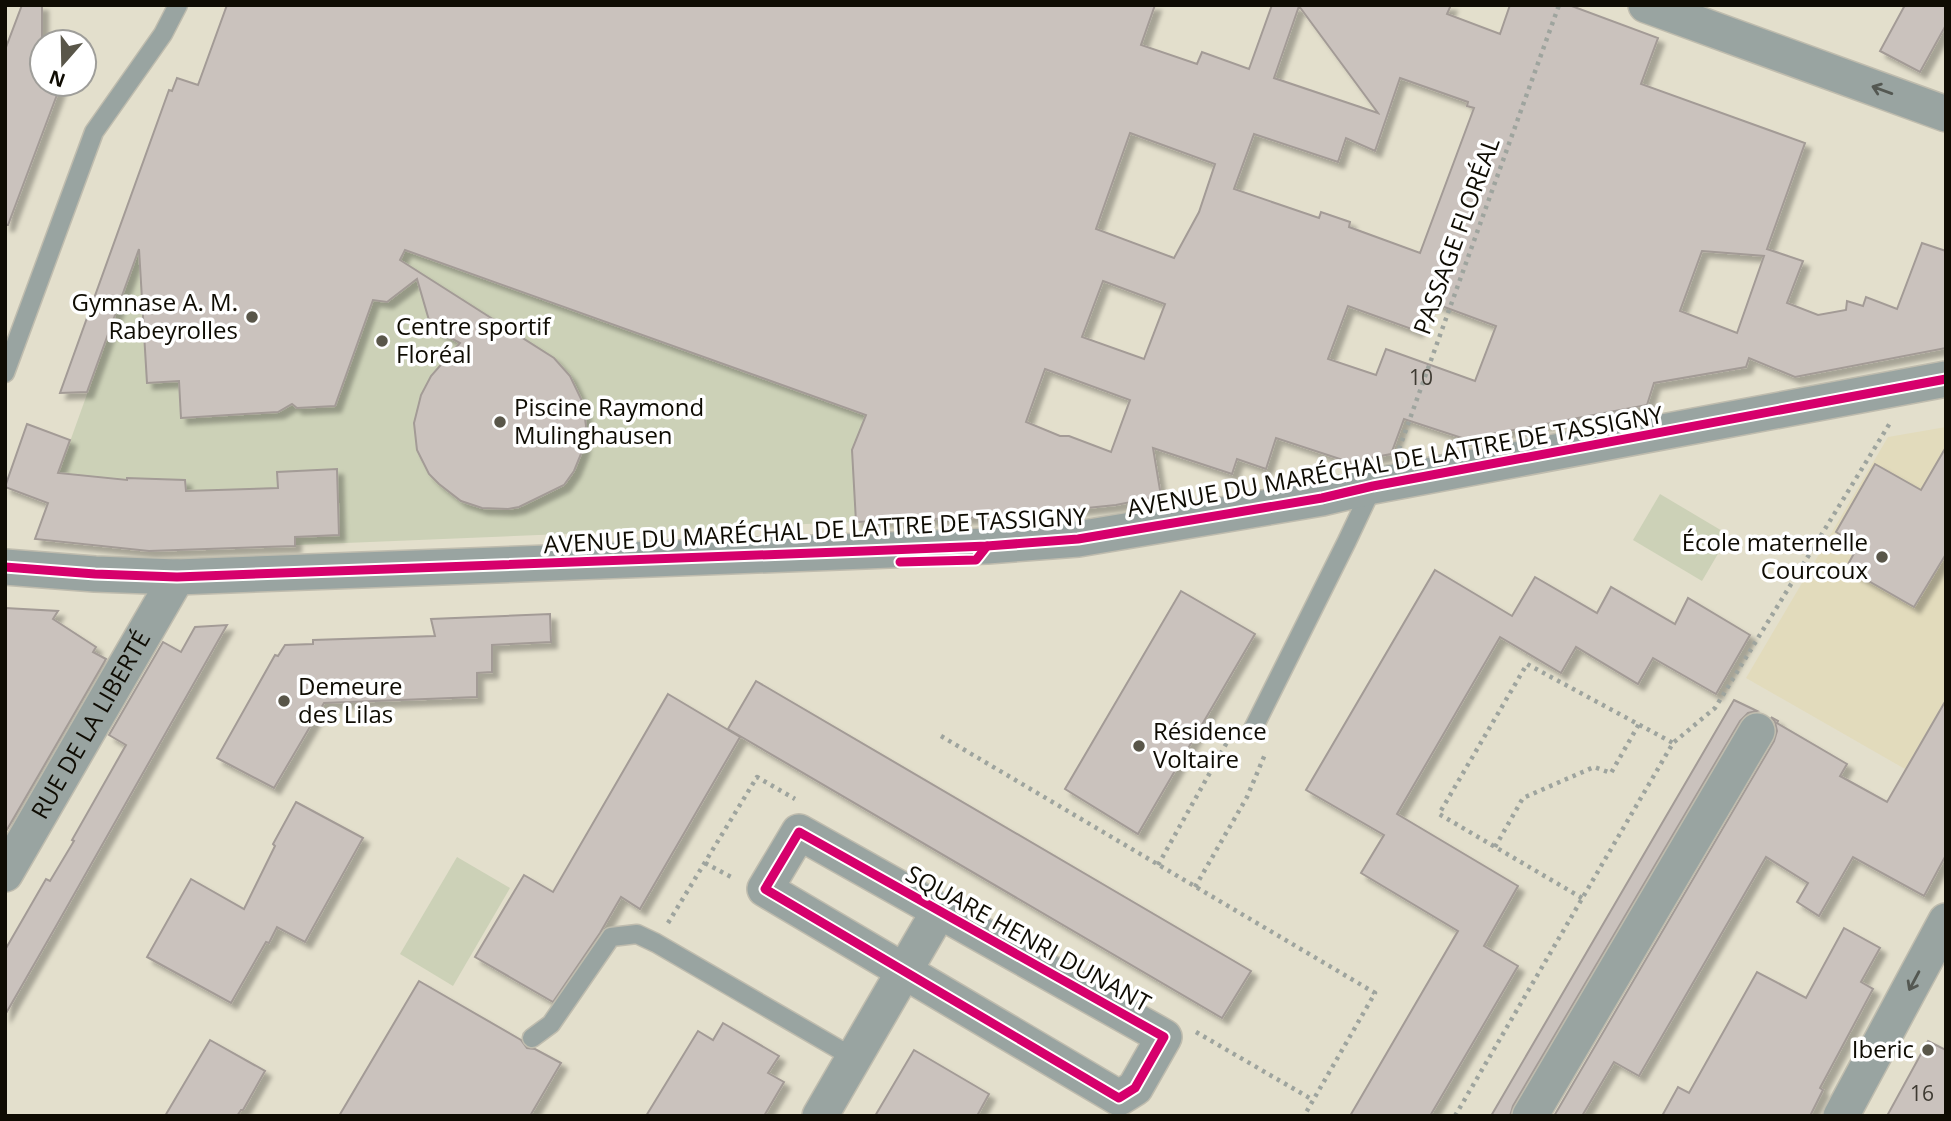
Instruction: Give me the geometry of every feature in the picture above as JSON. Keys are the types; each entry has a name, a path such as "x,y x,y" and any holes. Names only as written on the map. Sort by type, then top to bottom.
{"street":[{"path":"1646,5 1946,114"},
{"name":"AVENUE DU MARÉCHAL DE LATTRE DE TASSIGNY","path":"5,567 177,577 906,550 1078,539 1309,500 1929,382"},
{"name":"RUE DE LA LIBERTÉ","path":"5,874 177,577"},
{"path":"1531,1116 1757,731"},
{"name":"SQUARE HENRI DUNANT","path":"799,832 939,911 1164,1037 1135,1088 1119,1098 765,889 799,832"},
{"name":"SQUARE HENRI DUNANT","path":"820,1116 939,911"},
{"path":"1842,1116 1946,920"}],"lane":[{"path":"5,373 94,132 163,34 178,5"},
{"path":"1253,729 1347,541 1389,483"},
{"path":"532,1038 551,1024 611,937 637,934 854,1058"}],"path":[{"path":"1455,1116 1673,743 1715,708 1929,382"},
{"path":"1582,898 1439,814 1527,664 1673,743"},
{"path":"1158,865 1239,721 1253,729 1271,740 1247,797 1195,887"},
{"path":"1495,846 1523,798 1594,767 1611,774 1639,724"},
{"path":"941,737 1375,993 1304,1116"}],"shaded area":[{"name":"École maternelle Courcoux","path":"1946,427 1946,699 1905,769 1746,678 1888,437"}],"green space":[{"name":"Centre sportif Floréal","path":"169,166 866,415 852,450 856,522 149,551 35,539"},
{"path":"1660,494 1729,535 1702,581 1633,540"},
{"path":"457,857 510,888 453,986 400,954"}],"building":[{"path":"22,5 42,5 42,28 28,28 28,98 56,98 8,225 5,225 5,50"},
{"path":"227,5 1155,5 1141,45 1197,64 1202,52 1249,69 1272,5 1451,5 1447,14 1500,34 1510,5 1569,5 1658,38 1641,84 1805,143 1767,249 1803,261 1787,303 1818,315 1846,310 1847,301 1863,306 1866,297 1897,309 1922,243 1946,251 1946,348 1795,377 1749,358 1746,367 1654,383 1647,405 1465,439 1404,419 1391,454 1349,462 1276,438 1266,469 1237,459 1232,474 1153,448 1161,496 1116,505 1009,516 856,522 852,450 866,415 405,250 400,260 554,358 570,376 583,403 586,426 583,449 574,471 564,485 519,507 482,508 461,501 439,484 429,474 417,450 414,423 421,395 431,376 460,343 431,327 417,279 387,302 373,300 335,406 297,408 292,404 278,412 181,418 179,381 147,383 139,249 87,392 60,393 169,90 172,91 177,78 198,85","holes":["1299,6 1378,113 1274,78","1400,78 1468,102 1467,106 1474,108 1420,253 1349,227 1350,222 1321,212 1319,218 1234,189 1254,134 1338,162 1346,138 1375,151","1130,133 1215,164 1199,212 1174,258 1096,229","1702,251 1764,256 1737,333 1680,311","1103,281 1165,304 1144,359 1082,337","1428,301 1496,326 1475,381 1386,349 1376,375 1328,359 1348,306 1417,331","1045,369 1130,400 1111,452 1069,436 1060,436 1026,422"]},
{"path":"1905,5 1946,5 1946,25 1920,72 1880,51"},
{"path":"27,424 70,440 58,473 127,480 185,480 186,491 278,488 277,472 337,469 339,535 295,537 295,546 149,551 35,539 48,503 5,487"},
{"path":"1946,447 1946,554 1914,607 1846,568 1858,546 1836,532 1875,464 1921,490"},
{"path":"1435,570 1512,616 1535,577 1597,613 1611,587 1675,624 1688,598 1750,635 1716,694 1653,658 1638,684 1576,647 1561,673 1500,637 1397,814 1518,886 1484,946 1518,966 1430,1116 1350,1116 1458,931 1361,873 1384,835 1306,790"},
{"name":"Résidence Voltaire","path":"1181,591 1255,634 1138,834 1065,789"},
{"path":"5,608 58,611 53,619 96,647 93,652 106,659 5,833"},
{"name":"Demeure des Lilas","path":"550,614 551,642 492,645 492,672 477,673 477,697 324,703 274,788 217,758 275,655 278,656 285,645 313,644 313,640 435,636 431,619"},
{"path":"227,625 5,1015 5,950 46,879 50,881 74,841 72,840 126,745 109,735 163,642 181,652 195,627"},
{"path":"756,681 1251,971 1222,1018 728,729"},
{"path":"668,694 740,737 640,909 621,897 553,1002 475,957 524,875 553,892"},
{"path":"1734,700 1757,711 1748,713 1740,721 1513,1106 1510,1116 1491,1116"},
{"path":"1946,700 1946,855 1924,896 1853,857 1819,916 1797,902 1808,883 1766,857 1639,1076 1614,1062 1582,1116 1554,1116 1774,741 1777,731 1771,717 1847,764 1840,776 1887,802"},
{"path":"296,802 363,838 305,942 277,927 231,1003 147,957 191,879 244,909 275,846 273,844"},
{"path":"1844,928 1880,948 1861,982 1873,989 1820,1088 1823,1090 1810,1116 1662,1116 1678,1087 1689,1093 1757,972 1806,998"},
{"path":"419,981 521,1040 527,1048 535,1049 561,1063 530,1116 339,1116"},
{"path":"723,1023 779,1056 768,1073 784,1082 764,1116 646,1116 698,1031 713,1040"},
{"path":"210,1040 265,1071 243,1110 237,1116 165,1116"},
{"path":"1928,1041 1946,1050 1946,1116 1887,1116"},
{"path":"914,1050 989,1094 977,1116 875,1116"}],"cycle path":[{"path":"5,567 177,577 987,546 1078,539 1322,498 1373,486 1946,379"},
{"path":"900,562 976,560 987,546"},
{"path":"799,832 1164,1037 1135,1088 1119,1098 765,889 799,832"}],"place":[{"name":"Gymnase A. M. Rabeyrolles","path":"252,317"},
{"name":"Centre sportif Floréal","path":"382,341"},
{"name":"Piscine Raymond Mulinghausen","path":"500,422"},
{"name":"École maternelle Courcoux","path":"1882,557"},
{"name":"Demeure des Lilas","path":"284,701"},
{"name":"Résidence Voltaire","path":"1139,746"},
{"name":"Iberic","path":"1928,1050"}]}
